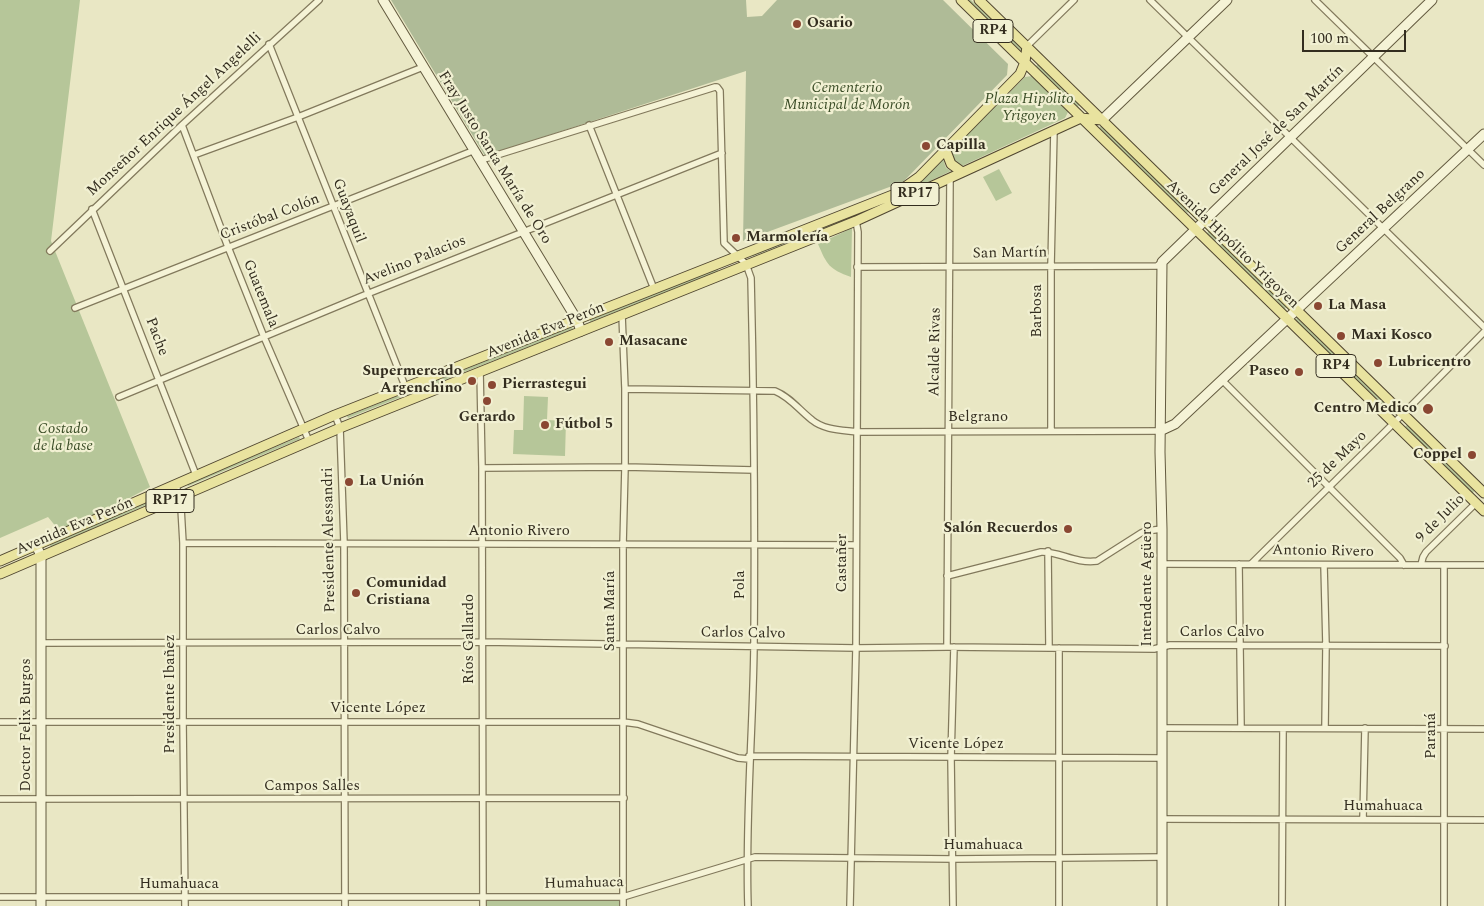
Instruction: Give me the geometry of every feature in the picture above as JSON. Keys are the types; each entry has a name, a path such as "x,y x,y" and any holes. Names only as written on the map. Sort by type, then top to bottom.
{"main road":[{"name":"Avenida Hipólito Yrigoyen","path":"961,0 1484,511"},
{"name":"Avenida Hipólito Yrigoyen","path":"979,0 1484,495"},
{"name":"Avenida Eva Perón","path":"0,562 304,428 405,386 895,194 919,177 1020,74 1025,62 1027,46"},
{"name":"Avenida Eva Perón","path":"0,574 340,428 856,221 1081,118 1102,120"},
{"path":"946,151 951,164 962,172"}],"street":[{"name":"Monseñor Enrique Ángel Angelelli","path":"50,251 182,125 319,0"},
{"name":"Fray Justo Santa María de Oro","path":"383,0 577,320 581,331"},
{"path":"1027,46 1074,0"},
{"path":"1150,0 1484,327"},
{"path":"1102,120 1228,0"},
{"path":"1315,0 1484,165"},
{"name":"General José de San Martín","path":"1162,262 1432,0"},
{"name":"Guayaquil","path":"269,44 405,386"},
{"path":"194,154 298,117 423,67"},
{"path":"481,160 589,125 714,87 717,88 720,91 724,244 746,264"},
{"name":"Guatemala","path":"182,125 264,337 309,441"},
{"path":"589,125 654,289"},
{"name":"Barbosa","path":"1051,431 1051,266 1054,130"},
{"name":"General Belgrano","path":"1296,310 1484,134"},
{"name":"Cristóbal Colón","path":"75,308 474,150"},
{"name":"Avelino Palacios","path":"119,396 367,294 722,153"},
{"name":"Alcalde Rivas","path":"947,647 950,178"},
{"name":"Pache","path":"92,210 196,475"},
{"name":"Castañer","path":"850,906 856,648 858,232 856,221"},
{"name":"San Martín","path":"857,267 1157,266 1162,262"},
{"name":"Intendente Agüero","path":"1162,262 1160,431 1163,728 1162,906"},
{"name":"Pola","path":"746,264 751,278 754,390 754,647 746,858 748,906"},
{"path":"1160,431 1175,424 1296,310"},
{"name":"Santa María","path":"622,316 625,389 623,906"},
{"name":"25 de Mayo","path":"1251,564 1484,332"},
{"name":"Ríos Gallardo","path":"480,371 483,906"},
{"path":"1222,380 1400,558 1404,565"},
{"name":"Belgrano","path":"625,389 775,391 782,394 813,422 822,426 857,432 1160,431"},
{"name":"Presidente Alessandri","path":"335,415 340,428 344,543 345,906"},
{"path":"482,468 625,467 754,470"},
{"name":"Presidente Ibañez","path":"176,484 182,508 183,543 182,721 185,906"},
{"name":"9 de Julio","path":"1421,565 1426,552 1484,495"},
{"path":"947,576 1048,551 1069,559 1089,562 1097,561 1146,530 1162,529"},
{"name":"Antonio Rivero","path":"183,543 856,545"},
{"name":"Doctor Felix Burgos","path":"36,545 40,556 41,902"},
{"path":"1048,551 1049,648"},
{"name":"Antonio Rivero","path":"1162,564 1484,565"},
{"path":"1239,564 1241,727"},
{"path":"1324,565 1326,645 1324,728"},
{"name":"Paraná","path":"1444,566 1444,906"},
{"name":"Carlos Calvo","path":"41,643 483,642 754,647 1154,650 1170,645 1445,646"},
{"path":"953,906 951,758 954,647"},
{"path":"1059,648 1059,906"},
{"name":"Vicente López","path":"0,722 623,722 638,724 738,758 852,756 1162,758"},
{"path":"1163,728 1484,729"},
{"path":"1362,819 1365,728"},
{"path":"1282,906 1283,729"},
{"name":"Campos Salles","path":"0,799 624,798"},
{"name":"Humahuaca","path":"1162,819 1484,820"},
{"name":"Humahuaca","path":"0,897 41,902 185,897 623,897 746,858 755,857 952,859 1162,857"}],"green space":[{"name":"Costado de la base","path":"0,0 80,0 51,241 150,487 62,534 48,517 0,538"},
{"name":"Cementerio Municipal de Morón","path":"391,0 746,0 747,17 762,16 777,0 943,0 1008,64 1007,75 903,182 743,241 746,71 485,156"},
{"path":"968,0 971,0 1022,49 1021,51"},
{"path":"1038,64 1079,105 1078,107 1036,66"},
{"name":"Plaza Hipólito Yrigoyen","path":"1032,76 1068,112 1065,118 962,166 955,162 951,151 1025,77"},
{"path":"1101,126 1189,211 1187,213 1099,128"},
{"path":"943,159 946,168 951,171 855,217 753,256 753,254 888,200 918,184"},
{"path":"999,169 1012,193 996,201 983,177"},
{"path":"852,228 851,277 833,269 824,257 818,244"},
{"path":"1209,231 1286,307 1285,309 1207,233"},
{"path":"718,268 718,271 590,322 590,320"},
{"path":"1297,318 1392,409 1390,411 1295,320"},
{"path":"572,327 573,329 348,418 347,416"},
{"name":"Fútbol 5","path":"524,396 548,397 547,420 566,421 565,456 513,454 514,430 523,430"},
{"path":"1407,425 1474,491 1473,493 1405,427"},
{"path":"299,437 300,439 188,486 187,484"},
{"path":"163,493 166,495 164,497 51,547 50,545"},
{"path":"483,897 623,897 623,906 483,906"}],"place":[{"name":"Osario","path":"797,24"},
{"name":"Capilla","path":"926,146"},
{"name":"Marmolería","path":"736,238"},
{"name":"La Masa","path":"1318,306"},
{"name":"Maxi Kosco","path":"1341,336"},
{"name":"Masacane","path":"609,342"},
{"name":"Lubricentro","path":"1378,363"},
{"name":"Paseo","path":"1299,372"},
{"name":"Supermercado Argenchino","path":"472,381"},
{"name":"Pierrastegui","path":"492,385"},
{"name":"Gerardo","path":"487,401"},
{"name":"Centro Medico","path":"1428,409"},
{"name":"Fútbol 5","path":"545,425"},
{"name":"Coppel","path":"1472,455"},
{"name":"La Unión","path":"349,482"},
{"name":"Salón Recuerdos","path":"1068,529"},
{"name":"Comunidad Cristiana","path":"356,593"}]}
